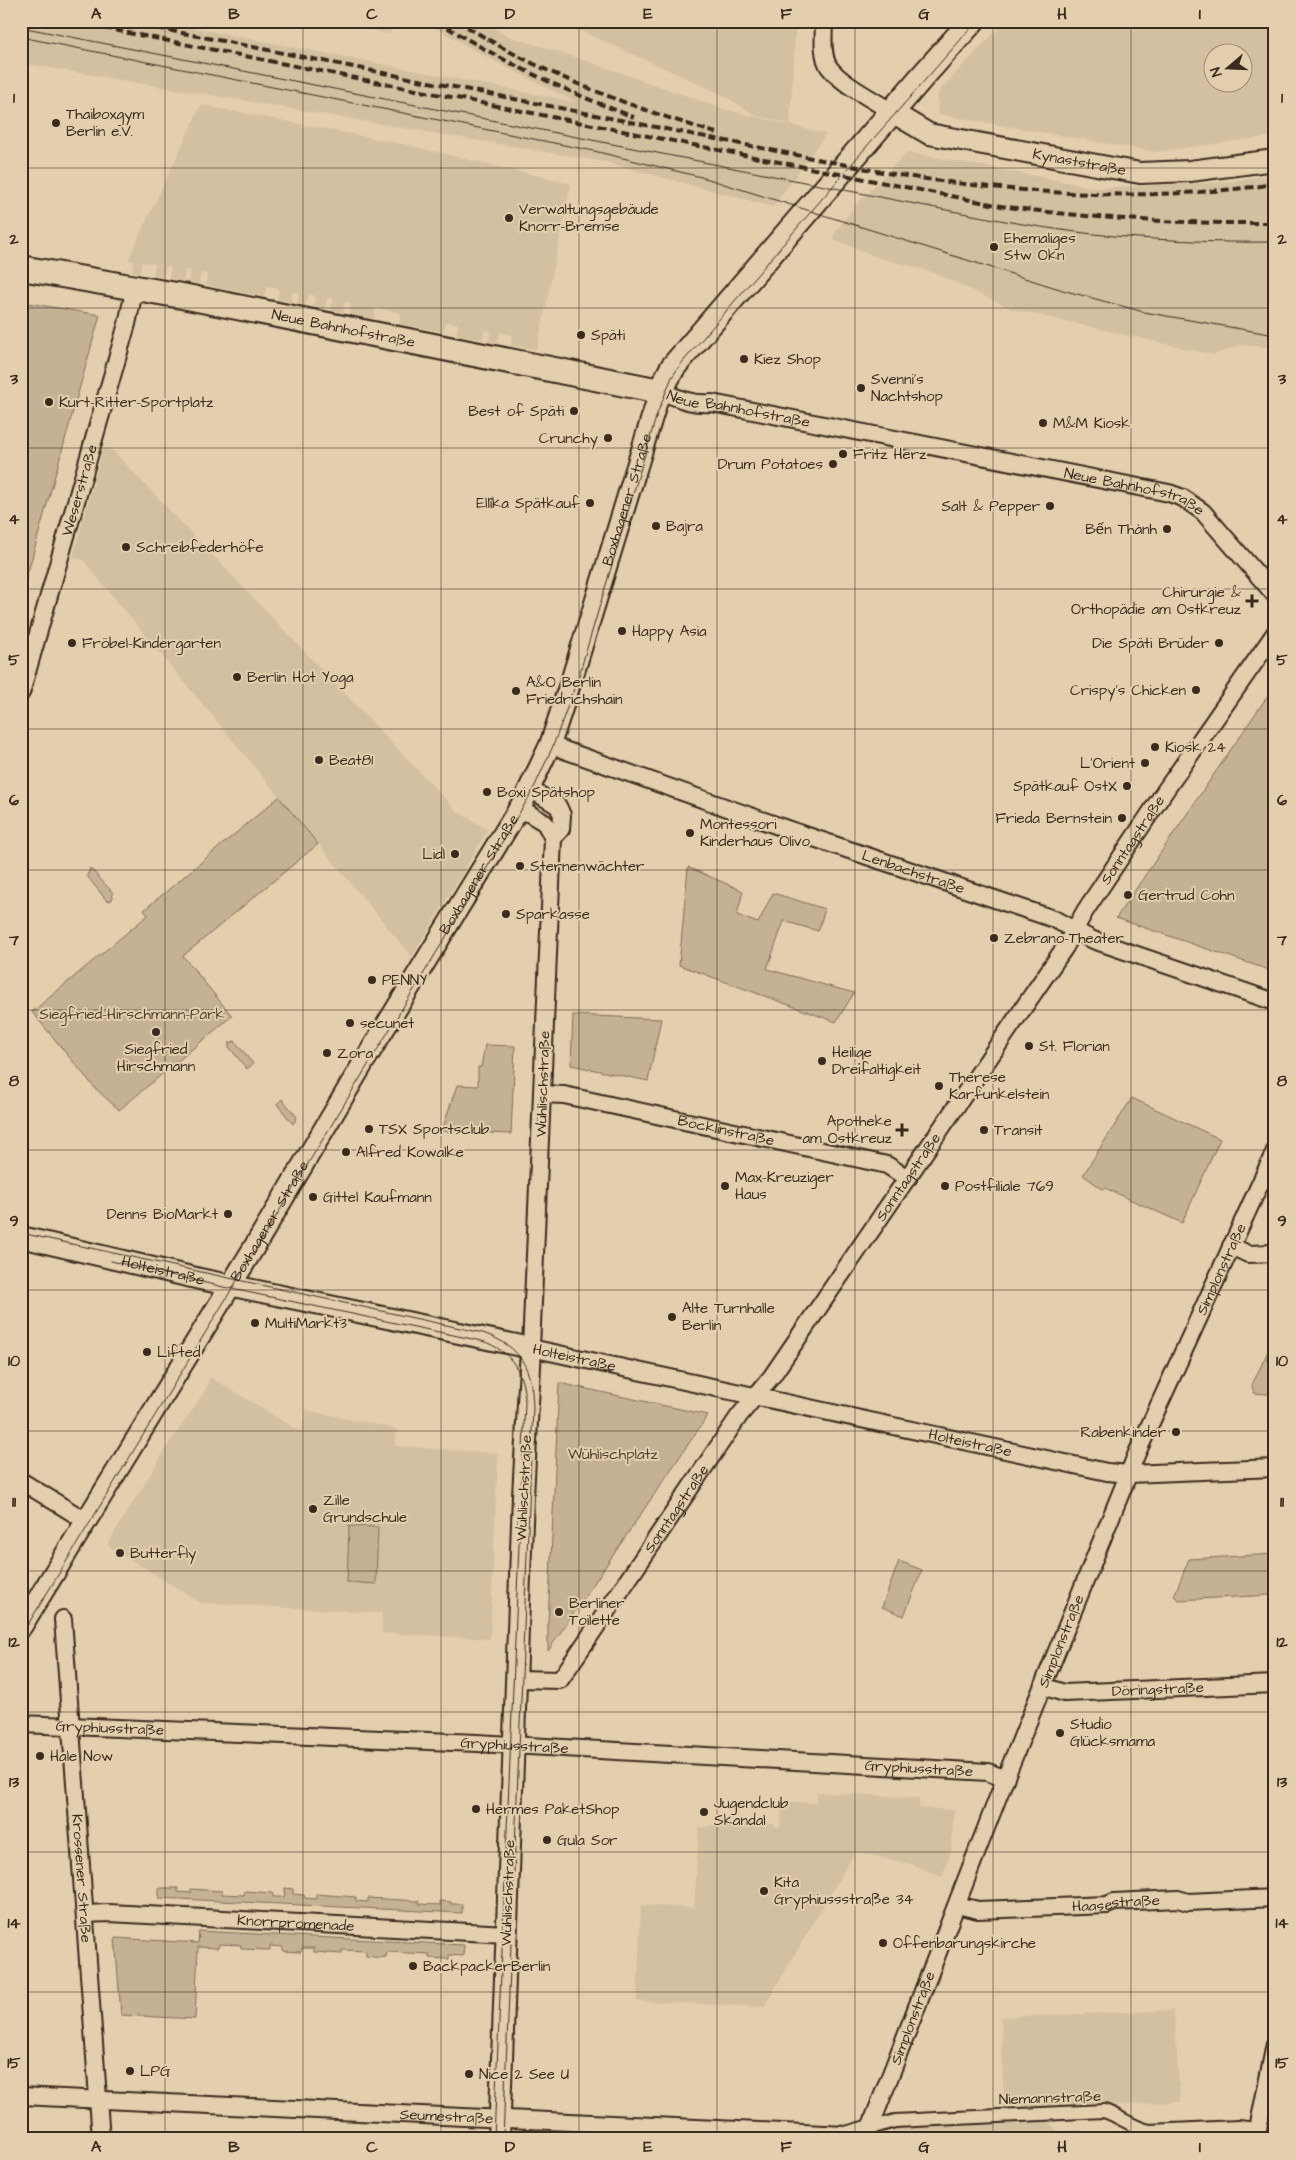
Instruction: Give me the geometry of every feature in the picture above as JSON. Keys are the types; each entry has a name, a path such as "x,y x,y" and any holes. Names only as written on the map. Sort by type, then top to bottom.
{"main road":[{"name":"Boxhagener Straße","path":"660,391 674,367 972,21"},
{"name":"Neue Bahnhofstraße","path":"21,268 135,287 660,391"}],"street":[{"path":"824,21 824,52 828,66 840,77 892,112"},
{"name":"Kynaststraße","path":"892,112 928,134 1140,173 1190,171 1275,160"},
{"name":"Weserstraße","path":"21,693 127,324 135,287"},
{"name":"Neue Bahnhofstraße","path":"660,391 682,400 700,404 712,403 1183,498 1203,512 1275,595"},
{"name":"Boxhagener Straße","path":"21,1627 231,1285 355,1076 530,789 550,745 660,391"},
{"name":"Sonntagstraße","path":"517,1680 560,1680 730,1428 772,1376 1076,930 1086,911 1165,791 1275,633"},
{"name":"Lenbachstraße","path":"550,745 775,824 1054,918 1093,940 1275,1002"},
{"name":"Wühlischstraße","path":"499,2139 553,838 561,829 558,806 530,789"},
{"path":"520,808 545,823 553,838"},
{"name":"Böcklinstraße","path":"542,1094 564,1095 886,1165 907,1178"},
{"name":"Simplonstraße","path":"868,2133 1005,1779 1129,1474 1275,1151"},
{"name":"Holteistraße","path":"21,1237 231,1285 1107,1472 1129,1474 1275,1468"},
{"path":"1231,1246 1248,1254 1275,1253"},
{"path":"21,1481 86,1521"},
{"name":"Krossener Straße","path":"63,1619 101,2139"},
{"name":"Döringstraße","path":"1043,1686 1064,1693 1275,1684"},
{"name":"Gryphiusstraße","path":"21,1724 515,1746 988,1772 1005,1779"},
{"name":"Haasestraße","path":"957,1905 978,1910 1107,1905 1114,1902 1178,1899 1188,1902 1275,1898"},
{"name":"Knorrpromenade","path":"85,1914 109,1913 507,1934"},
{"path":"1257,2134 1275,2044"},
{"name":"Seumestraße","path":"21,2096 500,2117 846,2135 868,2133"},
{"name":"Niemannstraße","path":"868,2133 895,2120 1104,2111 1138,2128 1150,2130 1238,2127 1257,2134"}],"shaded area":[{"path":"21,21 159,21 576,102 492,60 424,21 483,21 505,35 581,59 724,109 826,134 773,207 605,162 21,63"},
{"path":"328,21 395,21 390,34"},
{"path":"559,21 796,21 790,124 757,116 719,93"},
{"path":"1005,21 1275,21 1275,136 1154,152 937,114 938,92"},
{"path":"201,105 403,144 571,184 537,349 511,346 512,335 500,332 498,343 489,342 491,331 485,329 482,340 456,335 458,324 446,322 443,332 399,324 401,313 376,308 374,319 349,314 351,303 345,302 343,313 331,310 333,299 327,298 325,309 313,307 315,296 309,294 306,305 297,304 299,293 293,291 291,302 277,300 279,289 267,286 264,297 206,285 207,274 201,273 199,284 189,282 191,271 185,270 183,281 169,278 171,267 166,266 163,277 153,275 155,264 142,262 140,273 132,272 134,261 128,260"},
{"path":"907,152 1098,188 1230,182 1275,174 1275,348 1240,345 1214,355 1012,309 932,272 877,257 833,239 836,231 855,206"},
{"path":"103,448 113,451 457,811 488,830 412,957 83,560 73,557"},
{"name":"Zille Grundschule","path":"210,1377 301,1432 306,1410 397,1429 395,1446 498,1453 490,1639 382,1633 382,1613 201,1603 107,1545 170,1442 194,1408 208,1385"},
{"name":"Kita Gryphiussstraße 34","path":"817,1792 919,1798 919,1808 954,1810 951,1852 942,1877 911,1864 855,1852 764,2007 637,2001 641,1905 694,1908 699,1828 732,1822 774,1824 775,1827 780,1827 782,1801 816,1803"},
{"path":"1174,2010 1180,2102 1004,2111 1001,2017"},
{"path":"1046,2120 1058,2131 1081,2130 1082,2139 890,2139 895,2126"}],"green space":[{"name":"Kurt-Ritter-Sportplatz","path":"21,302 100,315 21,597"},
{"path":"1275,685 1275,972 1116,918"},
{"name":"Siegfried-Hirschmann-Park","path":"279,797 318,844 183,956 232,1016 119,1110 95,1088 32,1012 148,915 144,910"},
{"path":"688,867 743,891 737,915 758,923 773,893 825,909 818,931 784,921 767,969 854,993 836,1022 679,965"},
{"path":"90,868 113,893 112,900 107,901 87,876"},
{"path":"573,1015 661,1019 648,1081 571,1065"},
{"path":"235,1041 253,1064 247,1069 229,1047 229,1043"},
{"path":"485,1045 515,1046 511,1134 442,1131 457,1085 478,1086 478,1067 481,1067"},
{"path":"1132,1098 1220,1139 1182,1223 1105,1188 1104,1190 1083,1175"},
{"path":"282,1099 297,1117 293,1124 277,1104"},
{"path":"1275,1348 1275,1351 1271,1353 1267,1360 1269,1361 1275,1357 1275,1392 1266,1394 1254,1393 1252,1385 1269,1349"},
{"name":"Wühlischplatz","path":"559,1383 708,1415 548,1651 548,1624"},
{"path":"349,1526 378,1527 376,1584 347,1582"},
{"path":"1275,1554 1275,1593 1272,1595 1179,1600 1174,1596 1189,1559"},
{"path":"899,1561 922,1570 904,1616 882,1607"},
{"path":"159,1888 178,1888 178,1892 191,1893 191,1889 222,1891 222,1894 244,1895 245,1891 273,1893 273,1897 284,1897 285,1888 293,1889 293,1894 316,1899 316,1894 356,1897 356,1901 368,1902 368,1898 419,1901 419,1904 440,1905 440,1901 451,1902 451,1904 462,1904 462,1913 159,1898"},
{"path":"199,1931 464,1945 463,1956 449,1955 449,1959 429,1958 429,1954 387,1952 386,1957 382,1958 366,1956 366,1951 342,1950 342,1954 314,1952 314,1948 302,1948 301,1952 283,1951 283,1947 270,1946 270,1950 241,1949 241,1945 219,1944 218,1948 198,1947 195,2019 121,2015 115,1938 198,1943"}],"tram line":[{"path":"21,1636 447,935 533,790 553,746 579,675 657,414 672,377 681,364 867,146 977,21"},
{"path":"21,27 1022,224 1138,238 1275,242"},
{"path":"21,37 594,151 705,178 1066,291 1144,312 1275,335"},
{"path":"21,1233 483,1333 507,1345 516,1352 527,1370 533,1408 503,2139"},
{"path":"111,1261 232,1289 482,1341 492,1345 509,1357 519,1373 525,1403 494,2139"}],"railway":[{"path":"68,21 1001,206 1138,220 1206,223 1275,223"},
{"path":"122,21 887,173 935,180 1032,191 1081,194 1178,193 1275,184"},
{"path":"437,21 533,74 583,97 634,117"},
{"path":"457,21 524,59 578,84 646,110 716,133"}],"place":[{"name":"Thaiboxgym Berlin e.V.","path":"56,123"},
{"name":"Verwaltungsgebäude Knorr-Bremse","path":"509,218"},
{"name":"Ehemaliges Stw Okn","path":"994,247"},
{"name":"Späti","path":"581,335"},
{"name":"Kiez Shop","path":"744,359"},
{"name":"Svenni's Nachtshop","path":"861,388"},
{"name":"Kurt-Ritter-Sportplatz","path":"49,402"},
{"name":"Best of Späti","path":"574,411"},
{"name":"M&M Kiosk","path":"1043,423"},
{"name":"Crunchy","path":"608,438"},
{"name":"Fritz Herz","path":"843,454"},
{"name":"Drum Potatoes","path":"833,464"},
{"name":"Ellîka Spätkauf","path":"590,503"},
{"name":"Salt & Pepper","path":"1050,506"},
{"name":"Bajra","path":"656,526"},
{"name":"Bến Thành","path":"1167,529"},
{"name":"Schreibfederhöfe","path":"126,547"},
{"name":"Chirurgie & Orthopädie am Ostkreuz","path":"1252,601"},
{"name":"Happy Asia","path":"622,631"},
{"name":"Fröbel-Kindergarten","path":"72,643"},
{"name":"Die Späti Brüder","path":"1219,643"},
{"name":"Berlin Hot Yoga","path":"237,677"},
{"name":"Crispy's Chicken","path":"1196,690"},
{"name":"A&O Berlin Friedrichshain","path":"516,691"},
{"name":"Kiosk 24","path":"1155,747"},
{"name":"Beat81","path":"319,760"},
{"name":"L'Orient","path":"1145,763"},
{"name":"Spätkauf OstX","path":"1127,786"},
{"name":"Boxi Spätshop","path":"487,792"},
{"name":"Frieda Bernstein","path":"1122,818"},
{"name":"Montessori Kinderhaus Olivo","path":"690,833"},
{"name":"Lidl","path":"455,854"},
{"name":"Sternenwächter","path":"520,866"},
{"name":"Gertrud Cohn","path":"1128,895"},
{"name":"Sparkasse","path":"506,914"},
{"name":"Zebrano-Theater","path":"994,938"},
{"name":"PENNY","path":"372,980"},
{"name":"secunet","path":"350,1023"},
{"name":"Siegfried Hirschmann","path":"156,1032"},
{"name":"St. Florian","path":"1029,1046"},
{"name":"Zora","path":"327,1053"},
{"name":"Heilige Dreifaltigkeit","path":"822,1061"},
{"name":"Therese Karfunkelstein","path":"939,1086"},
{"name":"TSX Sportsclub","path":"369,1129"},
{"name":"Apotheke am Ostkreuz","path":"902,1130"},
{"name":"Transit","path":"984,1130"},
{"name":"Alfred Kowalke","path":"346,1152"},
{"name":"Max-Kreuziger Haus","path":"725,1186"},
{"name":"Postfiliale 769","path":"945,1186"},
{"name":"Gittel Kaufmann","path":"313,1197"},
{"name":"Denns BioMarkt","path":"228,1214"},
{"name":"Alte Turnhalle Berlin","path":"672,1317"},
{"name":"MultiMarkt3","path":"255,1323"},
{"name":"Lifted","path":"147,1352"},
{"name":"Rabenkinder","path":"1176,1432"},
{"name":"Zille Grundschule","path":"313,1509"},
{"name":"Butterfly","path":"120,1553"},
{"name":"Berliner Toilette","path":"559,1612"},
{"name":"Studio Glücksmama","path":"1060,1733"},
{"name":"Hale Now","path":"40,1756"},
{"name":"Hermes PaketShop","path":"476,1809"},
{"name":"Jugendclub Skandal","path":"704,1812"},
{"name":"Gula Sor","path":"547,1840"},
{"name":"Kita Gryphiussstraße 34","path":"764,1891"},
{"name":"Offenbarungskirche","path":"883,1943"},
{"name":"BackpackerBerlin","path":"413,1966"},
{"name":"LPG","path":"130,2071"},
{"name":"Nice 2 See U","path":"469,2074"}]}
